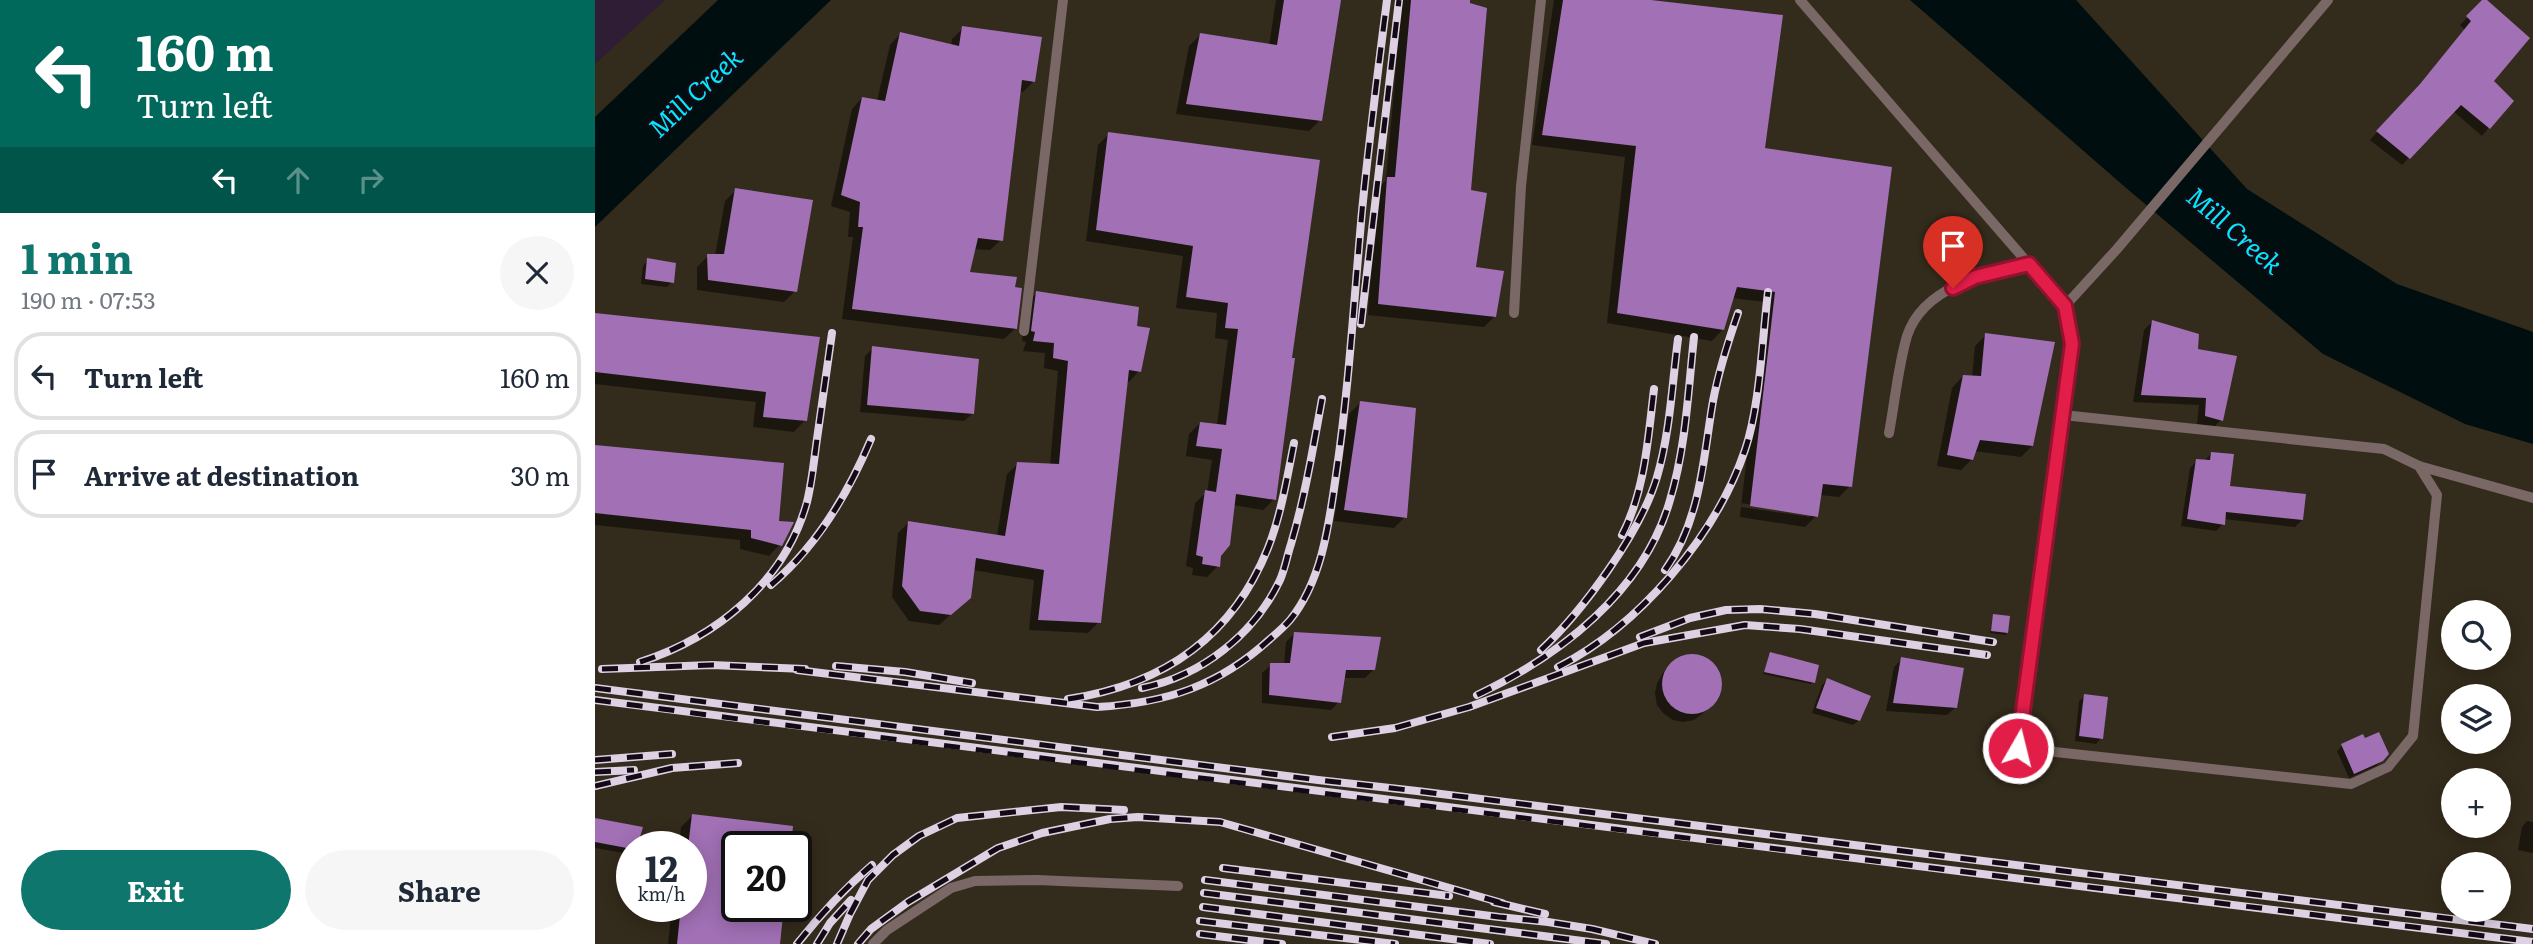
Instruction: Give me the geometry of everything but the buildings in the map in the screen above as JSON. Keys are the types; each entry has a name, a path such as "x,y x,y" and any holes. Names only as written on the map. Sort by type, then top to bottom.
{"lane":[{"path":"1024,331 1063,0"},
{"path":"1514,313 1521,186 1541,0"},
{"path":"1800,0 2065,306 2072,344 2018,748 2351,784 2388,768 2413,736 2437,495 2419,466"},
{"path":"2065,306 2117,249 2328,0"},
{"path":"1889,433 1907,335 1917,317 1935,299 1975,277 2029,264"},
{"path":"2063,415 2384,449 2419,466 2533,498"},
{"path":"873,944 887,929 951,888 975,881 1064,881 1178,886"}],"shaded area":[{"path":"665,0 2533,0 2533,944 595,944 595,64"}],"water":[{"name":"Mill Creek","path":"718,0 831,0 595,227 595,117"},
{"name":"Mill Creek","path":"1910,0 2076,0 2247,189 2397,284 2533,332 2533,444 2465,424 2323,354"}],"railway":[{"path":"797,670 1097,707 1122,705 1169,696 1211,680 1251,655 1290,620 1301,605 1317,570 1330,513 1341,442 1365,185 1387,0"},
{"path":"1361,324 1399,0"},
{"path":"1558,667 1617,628 1645,603 1694,546 1715,514 1732,482 1750,433 1768,292"},
{"path":"1665,570 1686,531 1699,489 1715,390 1738,313"},
{"path":"640,662 668,652 720,622 744,603 765,581 782,557 797,531 809,494 832,333"},
{"path":"1477,695 1538,661 1567,640 1595,617 1619,592 1640,564 1658,533 1680,460 1694,337"},
{"path":"1541,650 1592,593 1624,546 1649,499 1665,443 1678,339"},
{"path":"1622,535 1641,482 1654,389"},
{"path":"1142,688 1185,674 1205,663 1240,635 1269,600 1282,576 1296,526 1322,399"},
{"path":"771,585 803,553 830,518 871,439"},
{"path":"1068,699 1134,682 1163,669 1214,632 1235,608 1253,580 1268,548 1280,510 1294,443"},
{"path":"1640,637 1690,618 1726,610 1760,609 1815,614 1993,642"},
{"path":"1332,737 1395,728 1469,707 1644,643 1745,625 1800,629 1987,655"},
{"path":"602,669 712,665 805,669"},
{"path":"836,666 905,672 972,683"},
{"path":"595,688 2533,929"},
{"path":"595,700 1321,793 2533,942"},
{"path":"595,760 672,754"},
{"path":"595,786 672,768 738,763"},
{"path":"595,772 634,770"},
{"path":"837,944 868,880 893,855 919,836 957,818 1061,807 1124,810"},
{"path":"858,944 871,929 908,902 998,848 1042,833 1110,819 1138,817 1220,822 1502,903"},
{"path":"797,944 814,923 872,865"},
{"path":"1223,868 1449,896"},
{"path":"1205,880 1548,922 1655,944"},
{"path":"1204,893 1606,944"},
{"path":"817,944 830,923 851,900"},
{"path":"1494,902 1545,914"},
{"path":"1203,907 1490,944"},
{"path":"1200,921 1395,944"},
{"path":"1200,934 1282,944"}],"route":[{"path":"1953,288 1975,277 2029,264 2065,306 2072,344 2018,748"}]}
